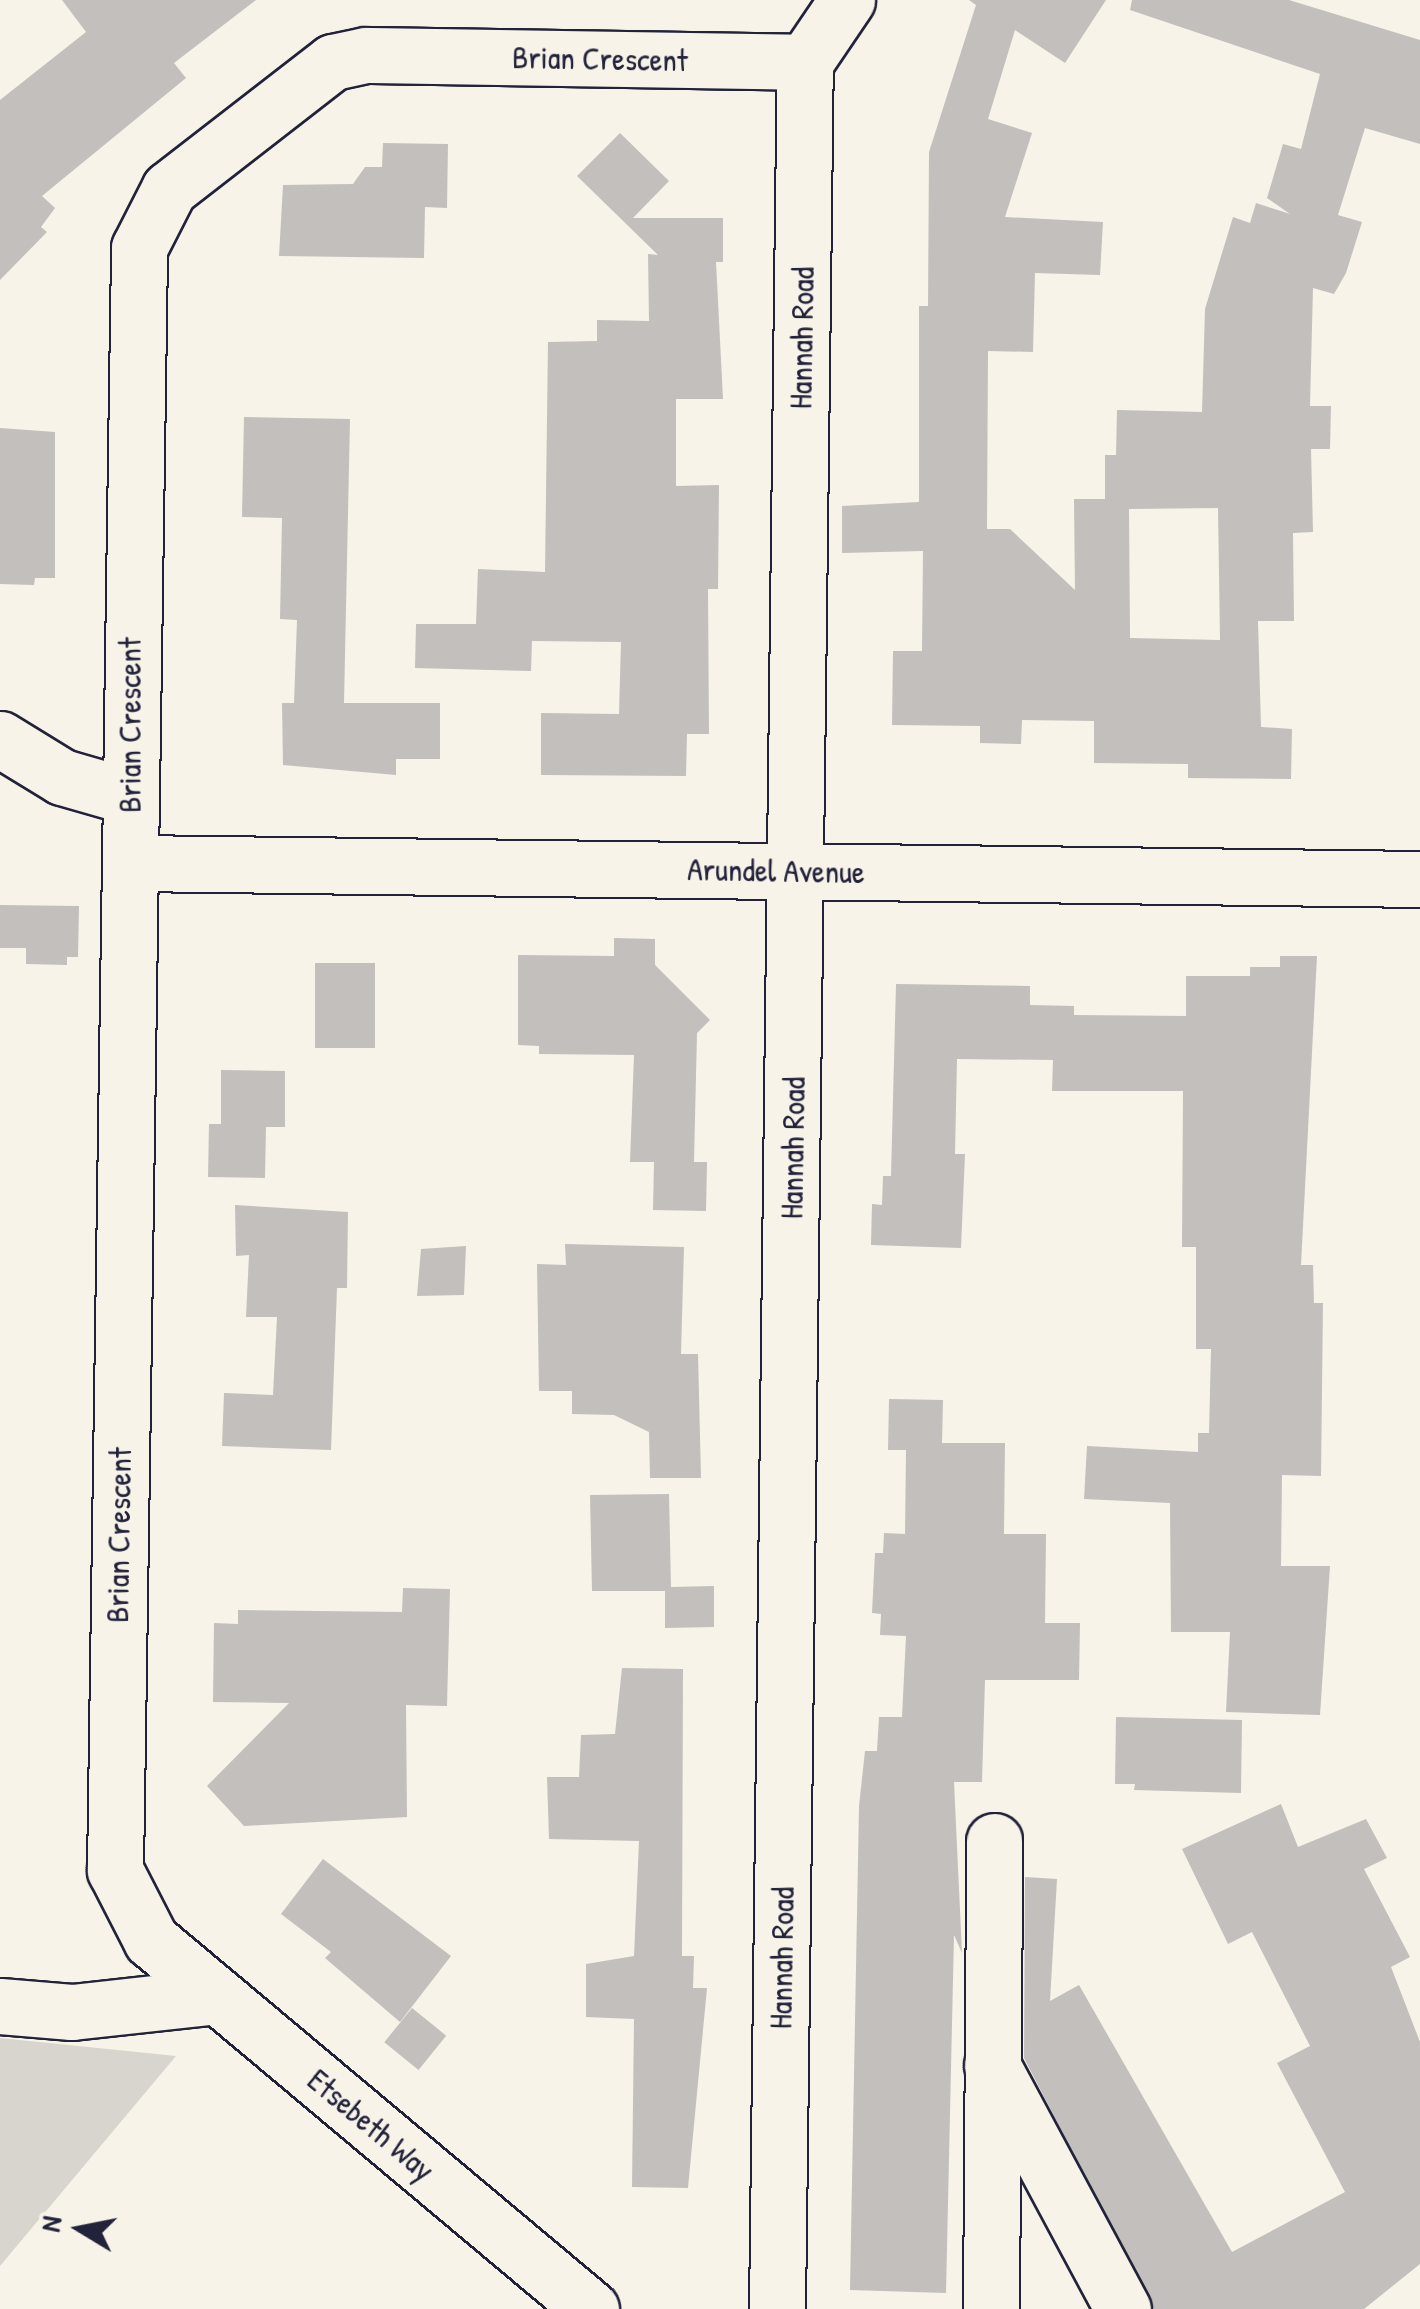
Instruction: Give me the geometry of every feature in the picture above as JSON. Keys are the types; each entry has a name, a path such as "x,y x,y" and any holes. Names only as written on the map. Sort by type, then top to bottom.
{"street":[{"path":"805,62 847,0"},
{"name":"Brian Crescent","path":"151,1940 115,1870 114,1831 139,248 169,189 306,78 366,55 805,62"},
{"name":"Hannah Road","path":"777,2309 805,62"},
{"path":"0,739 62,777 128,796"},
{"name":"Arundel Avenue","path":"132,862 1420,879"},
{"path":"990,2309 994,1841"},
{"name":"Etsebeth Way","path":"151,1940 591,2309"},
{"path":"0,2006 72,2012 216,1996"},
{"path":"990,2061 1123,2309"}],"shaded area":[{"path":"0,2038 176,2056 0,2266"}],"building":[{"path":"62,0 256,0 174,63 186,78 42,196 55,208 41,227 47,232 0,280 0,100 86,32"},
{"path":"969,0 1106,0 1065,63 1015,30 988,119 1032,133 1005,217 1103,222 1100,275 1035,273 1033,352 988,351 987,529 1010,529 1075,590 1074,499 1105,499 1105,455 1116,455 1117,410 1202,412 1205,309 1233,217 1250,223 1256,203 1290,214 1267,198 1283,144 1301,149 1320,74 1130,10 1132,0 1289,0 1420,40 1420,144 1365,128 1338,215 1362,222 1346,273 1334,294 1313,288 1310,406 1331,406 1330,449 1311,449 1313,532 1293,533 1294,621 1258,621 1261,727 1292,729 1291,779 1188,778 1188,764 1094,763 1094,721 1022,720 1021,744 980,743 980,726 892,725 893,651 922,651 923,551 842,553 842,506 919,502 919,306 928,306 929,152 976,5","holes":["1218,508 1220,640 1130,638 1129,509"]},
{"path":"620,133 669,181 633,218 723,218 723,262 716,262 723,399 676,399 676,486 719,485 718,589 708,589 709,734 687,734 686,776 541,775 541,713 619,714 621,642 532,641 531,671 415,668 416,624 476,624 478,569 545,572 548,342 597,341 597,320 649,321 648,254 658,255 577,176"},
{"path":"383,143 448,144 447,208 425,207 424,258 279,256 283,185 353,184 365,167 382,167"},
{"path":"244,417 350,419 344,703 440,703 440,759 396,759 396,775 283,765 282,703 294,703 297,620 280,619 282,518 242,517"},
{"path":"0,428 55,432 55,578 35,578 34,585 0,584"},
{"path":"0,905 79,906 78,957 67,957 67,965 26,964 26,948 0,948"},
{"path":"614,938 655,939 655,965 710,1020 697,1033 694,1162 707,1162 706,1211 653,1210 654,1162 630,1162 634,1055 539,1054 539,1046 518,1045 518,955 614,956"},
{"path":"1280,956 1317,956 1301,1265 1313,1265 1314,1303 1323,1303 1321,1476 1282,1475 1281,1566 1330,1566 1320,1715 1226,1712 1230,1632 1171,1632 1170,1503 1084,1499 1087,1446 1198,1452 1198,1433 1209,1433 1211,1349 1196,1349 1196,1247 1182,1247 1183,1091 1052,1091 1053,1060 957,1059 955,1154 965,1154 961,1248 871,1245 872,1204 882,1205 883,1176 891,1176 896,984 1030,986 1030,1005 1074,1006 1074,1015 1186,1016 1186,976 1250,976 1250,967 1280,967"},
{"path":"315,963 375,963 375,1048 315,1048"},
{"path":"221,1070 285,1071 285,1127 266,1127 265,1178 208,1177 209,1124 221,1124"},
{"path":"235,1205 348,1212 347,1288 337,1288 331,1450 222,1446 224,1393 273,1395 277,1317 246,1317 249,1255 236,1256"},
{"path":"565,1244 684,1247 681,1354 698,1354 701,1478 650,1478 649,1432 614,1415 572,1414 572,1391 539,1391 537,1264 566,1265"},
{"path":"466,1246 464,1295 417,1296 421,1249"},
{"path":"889,1399 943,1400 942,1443 1005,1443 1004,1534 1046,1534 1045,1623 1080,1623 1079,1680 985,1680 982,1782 954,1782 962,1953 954,1935 946,2293 850,2290 859,1806 865,1751 877,1751 879,1717 902,1717 906,1636 880,1635 881,1614 872,1613 875,1553 883,1553 884,1533 905,1534 906,1450 888,1450"},
{"path":"669,1494 671,1587 714,1586 714,1627 665,1628 665,1591 592,1591 590,1495"},
{"path":"403,1588 450,1589 447,1706 406,1705 407,1817 244,1826 207,1786 289,1703 213,1702 214,1623 238,1624 238,1610 402,1612"},
{"path":"622,1668 683,1669 682,1956 694,1956 693,1988 707,1988 688,2188 632,2187 634,2019 586,2017 586,1964 634,1956 639,1841 549,1839 547,1777 579,1777 581,1735 615,1734"},
{"path":"1116,1717 1242,1720 1241,1793 1134,1790 1135,1784 1115,1784"},
{"path":"1281,1804 1298,1847 1366,1819 1387,1858 1364,1869 1410,1957 1391,1967 1420,2042 1420,2264 1364,2309 1154,2309 1024,2058 1025,1877 1057,1879 1050,2001 1079,1985 1232,2252 1345,2192 1277,2063 1310,2046 1252,1932 1228,1944 1182,1849"},
{"path":"323,1859 451,1956 400,2022 325,1958 331,1952 281,1914"},
{"path":"412,2008 446,2036 419,2070 384,2042"}]}
